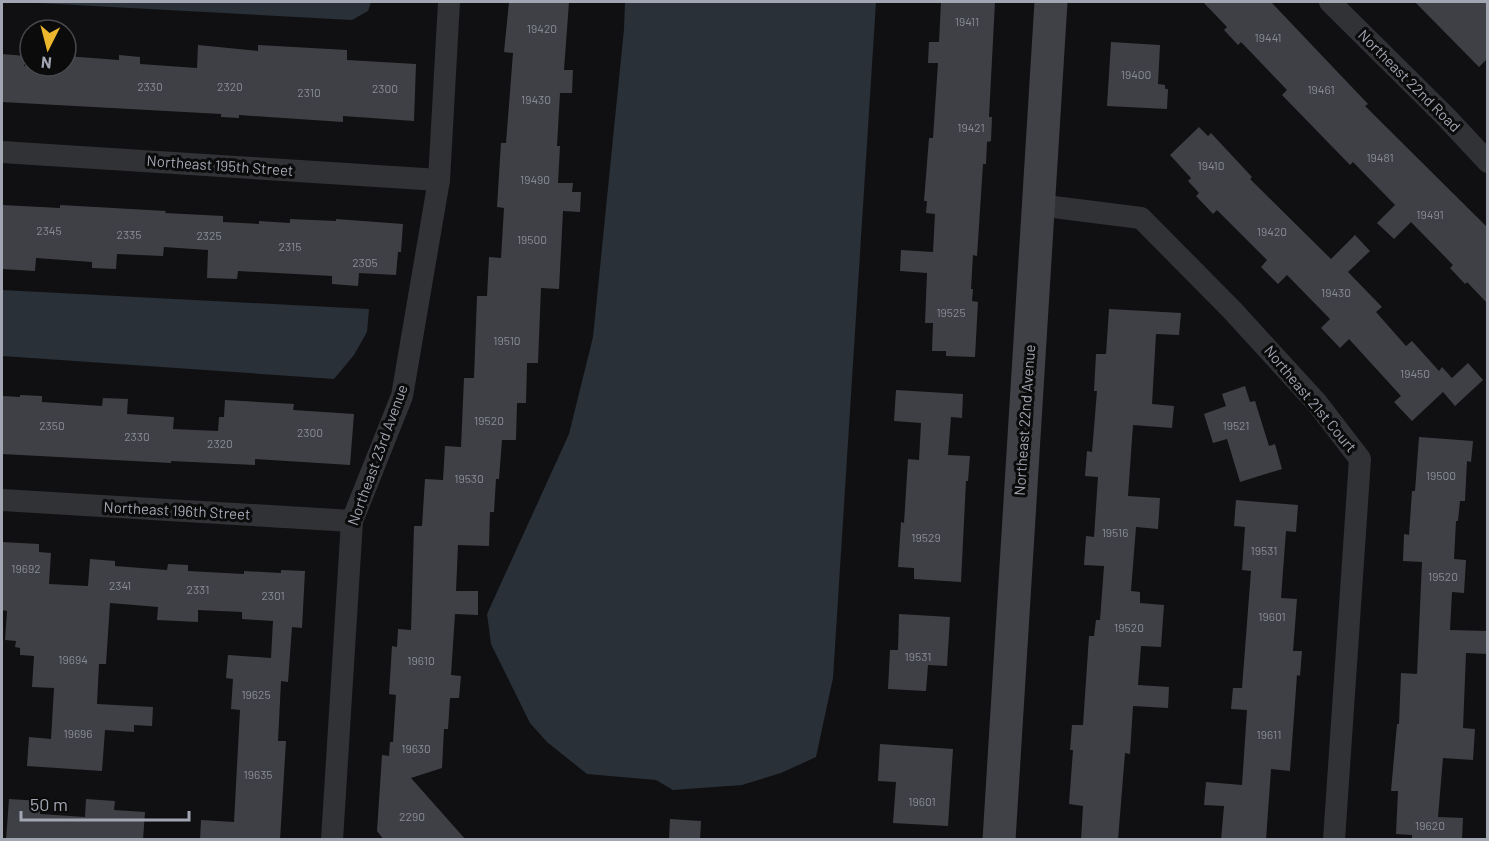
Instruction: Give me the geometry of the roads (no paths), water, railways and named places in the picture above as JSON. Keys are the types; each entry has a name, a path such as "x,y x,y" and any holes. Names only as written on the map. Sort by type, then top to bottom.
{"street":[{"name":"Northeast 23rd Avenue","path":"332,840 352,521 402,396 439,180 449,2"},
{"name":"Northeast 22nd Avenue","path":"999,840 1051,2"},
{"name":"Northeast 22nd Road","path":"1330,2 1488,162"},
{"name":"Northeast 195th Street","path":"2,152 439,180"},
{"name":"Northeast 21st Court","path":"1038,205 1141,218 1232,310 1317,403 1360,459 1334,840"},
{"name":"Northeast 196th Street","path":"2,500 352,521"}]}
